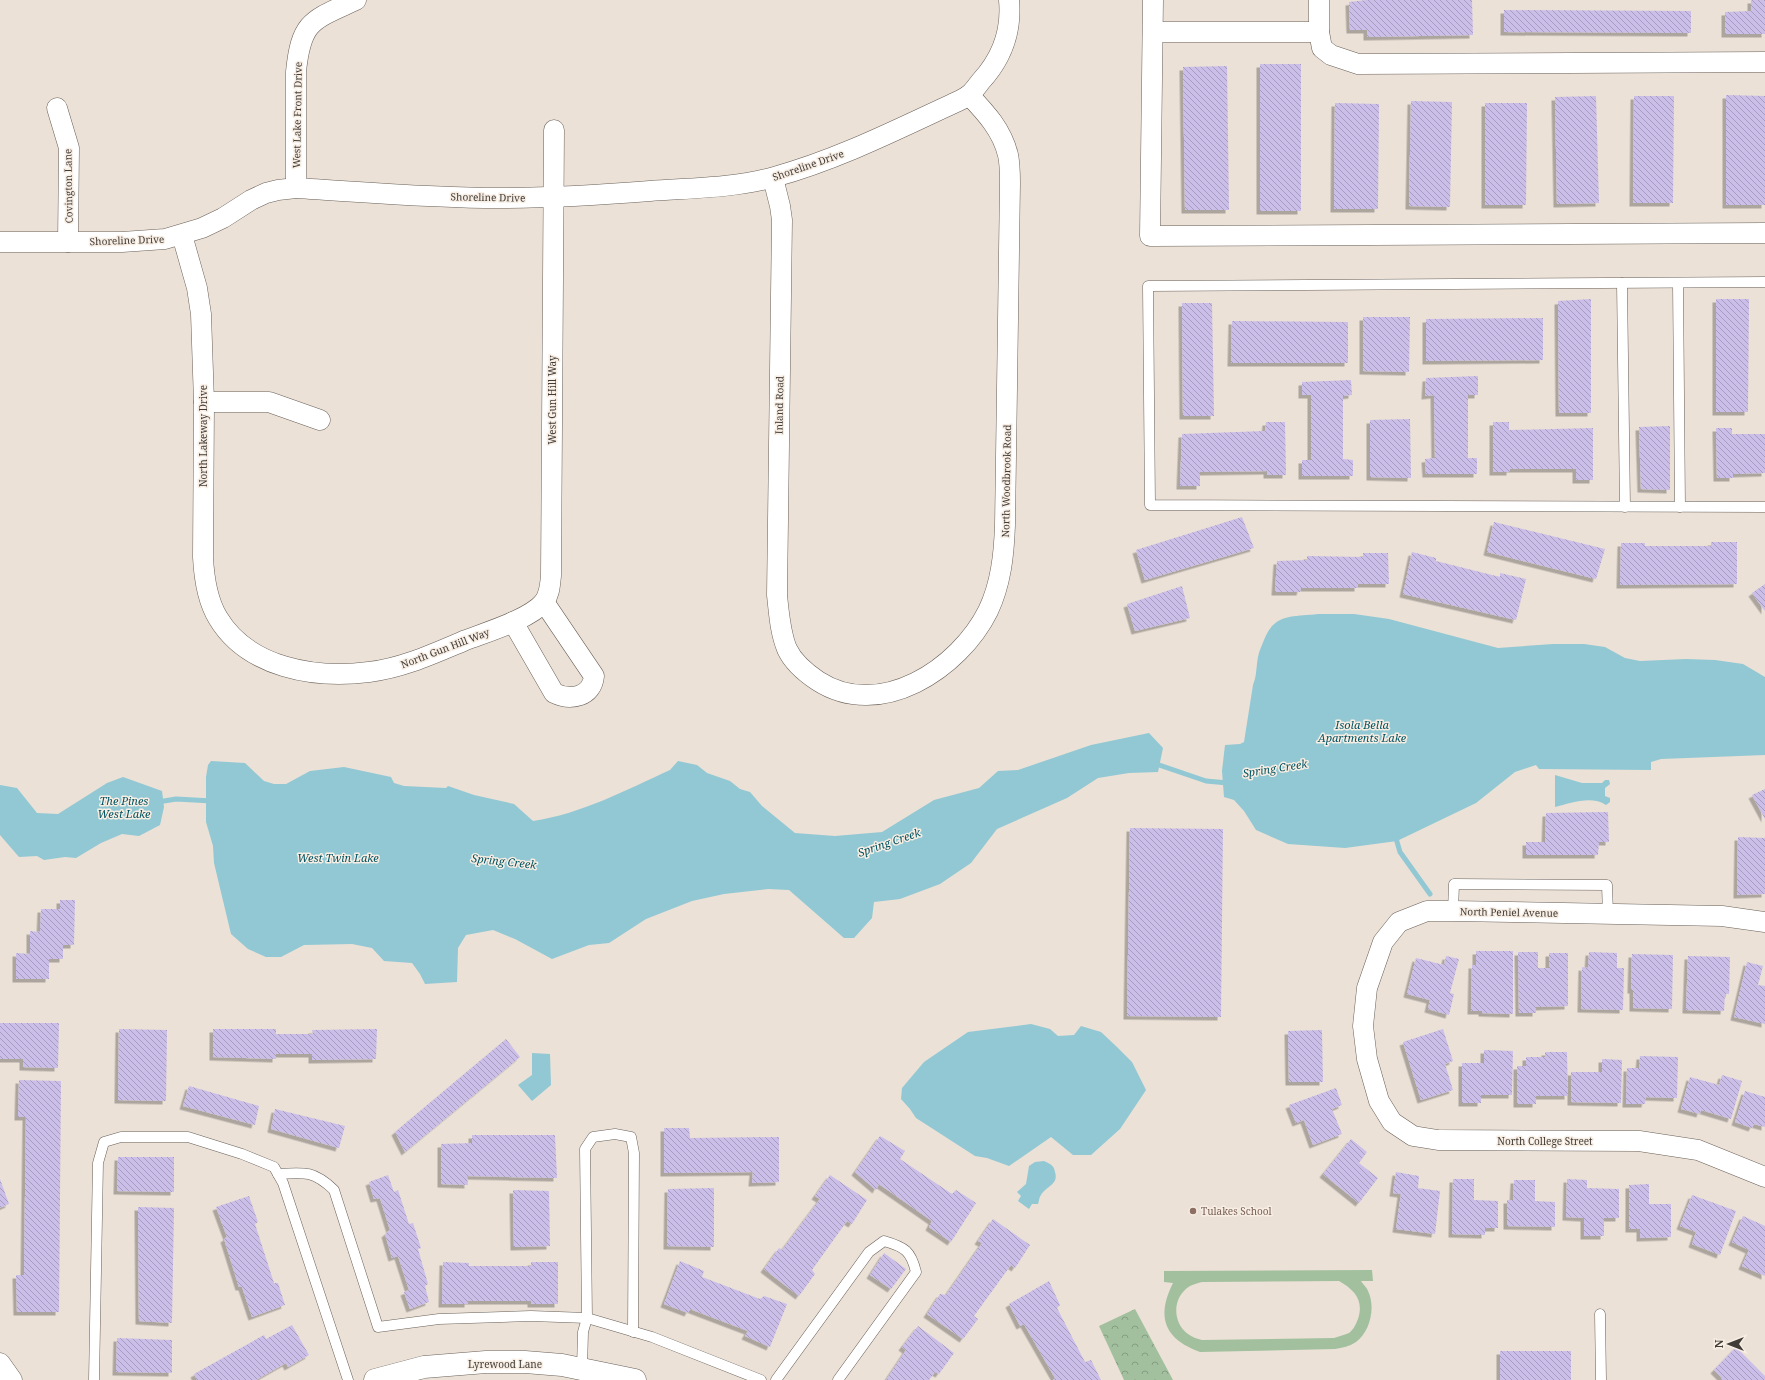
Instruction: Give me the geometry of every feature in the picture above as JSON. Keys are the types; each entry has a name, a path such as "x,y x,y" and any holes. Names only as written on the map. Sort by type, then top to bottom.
{"street":[{"name":"West Lake Front Drive","path":"296,188 296,72 298,54 302,39 308,27 319,17 356,0"},
{"path":"969,95 992,69 1002,51 1008,32 1010,11 1009,0"},
{"path":"1153,0 1150,236 1765,233"},
{"path":"1319,0 1319,32 1322,48 1331,55 1358,64 1765,62"},
{"path":"1152,32 1319,32"},
{"name":"Shoreline Drive","path":"0,242 148,241 182,235 223,218 251,200 278,190 296,188 444,197 498,198 554,197 699,188 738,184 773,178 832,158 969,95"},
{"name":"North Woodbrook Road","path":"782,634 787,650 796,663 824,685 841,692 860,696 880,695 901,690 921,680 944,664 963,648 988,611 996,590 1002,566 1005,532 1010,183 1009,156 1001,135 990,116 969,95"},
{"name":"Covington Lane","path":"57,108 69,148 68,242"},
{"name":"West Gun Hill Way","path":"544,602 550,591 551,576 554,130"},
{"name":"Inland Road","path":"773,178 782,220 777,595 782,634"},
{"name":"North Lakeway Drive","path":"182,235 197,288 201,314 204,402 204,579 217,618 229,633"},
{"path":"204,402 269,402 320,420"},
{"path":"513,622 554,693 562,697 570,698 583,694 593,683 594,676 544,602"},
{"name":"North Gun Hill Way","path":"229,633 247,649 269,661 299,670 335,675 370,672 400,666 513,622 531,612 544,602"},
{"name":"North Peniel Avenue","path":"1367,1059 1363,1026 1367,988 1383,942 1398,922 1427,912 1453,910 1722,916 1765,922"},
{"name":"North College Street","path":"1367,1059 1379,1101 1392,1122 1413,1136 1438,1140 1639,1142 1698,1150 1765,1177"},
{"name":"Lyrewood Lane","path":"375,1380 424,1374 486,1362 525,1362 562,1365 635,1380"},
{"path":"0,1363 12,1380"}],"lane":[{"path":"1765,282 1148,286 1150,505 1765,507"},
{"path":"1622,283 1624,506"},
{"path":"1678,283 1680,507"},
{"path":"1453,910 1454,884 1607,885 1608,914"},
{"path":"582,1369 583,1332 587,1318 585,1149 593,1137 615,1134 630,1137 634,1153 632,1332"},
{"path":"94,1380 98,1163 104,1142 120,1137 188,1137 242,1154 274,1167 283,1183 348,1380"},
{"path":"278,1174 302,1172 322,1178 334,1190 378,1327 439,1319 531,1316 587,1318 652,1337 761,1380"},
{"path":"776,1380 868,1252 884,1241 899,1246 912,1258 916,1272 838,1380"},
{"path":"1600,1314 1601,1380"}],"green space":[{"path":"1372,1270 1373,1281 1361,1281 1370,1297 1370,1319 1361,1338 1349,1346 1335,1349 1200,1352 1178,1341 1171,1333 1167,1325 1165,1306 1173,1283 1164,1282 1164,1271","holes":["1339,1281 1345,1284 1357,1297 1359,1301 1360,1313 1354,1328 1349,1333 1334,1338 1202,1340 1188,1334 1179,1323 1177,1316 1177,1303 1180,1296 1190,1286 1202,1282"]},
{"path":"1135,1309 1173,1380 1124,1380 1099,1326"}],"water":[{"name":"Isola Bella Apartments Lake","path":"1318,614 1354,614 1389,619 1498,648 1553,644 1584,644 1605,647 1625,658 1640,661 1686,659 1715,660 1743,664 1765,677 1765,755 1661,759 1651,762 1651,770 1539,769 1536,765 1515,772 1476,803 1397,841 1345,848 1288,844 1256,830 1244,811 1234,800 1224,797 1222,771 1225,745 1240,744 1244,742 1258,655 1268,631 1273,625 1285,618"},
{"name":"West Twin Lake","path":"1149,733 1163,748 1158,772 1129,773 1098,778 1067,798 997,829 971,863 940,884 900,899 874,902 872,918 854,938 844,938 789,890 768,889 724,894 692,901 646,919 609,943 589,945 552,959 515,939 493,930 466,935 458,948 457,982 425,984 412,963 384,961 372,948 352,944 304,945 281,957 266,957 248,949 231,934 214,863 213,846 206,822 206,777 208,765 211,761 245,763 264,781 274,784 286,784 310,771 344,767 391,777 394,783 404,786 446,788 448,786 474,795 514,804 533,821 568,813 620,793 670,770 678,761 697,765 707,773 730,781 740,789 750,792 762,806 795,833 835,836 882,832 934,800 979,788 998,771 1018,770 1091,745"},
{"path":"1555,775 1582,783 1602,783 1605,780 1609,780 1610,784 1605,788 1605,796 1610,798 1610,802 1606,805 1600,802 1588,800 1555,807"},
{"name":"The Pines West Lake","path":"123,777 162,791 164,807 160,825 139,836 122,834 101,843 76,858 65,857 44,860 37,856 19,857 0,835 0,785 17,788 37,813 58,814 107,783"},
{"path":"1031,1024 1050,1029 1058,1036 1074,1035 1081,1026 1101,1032 1132,1062 1146,1090 1120,1129 1091,1155 1073,1155 1051,1137 1009,1166 987,1158 975,1156 916,1118 901,1099 902,1088 924,1062 968,1032"},
{"path":"532,1053 550,1054 551,1085 532,1101 518,1085 532,1075"},
{"path":"1044,1161 1054,1168 1056,1176 1055,1180 1054,1183 1040,1196 1038,1204 1032,1204 1029,1209 1018,1201 1021,1196 1017,1192 1026,1184 1029,1166 1035,1162"}],"building":[{"path":"1366,0 1472,0 1473,35 1367,37 1367,30 1350,30 1349,2"},
{"path":"1751,0 1765,0 1765,34 1725,34 1725,12 1751,11"},
{"path":"1504,10 1691,11 1691,33 1504,32"},
{"path":"1260,64 1301,64 1301,211 1260,211"},
{"path":"1227,66 1229,210 1185,210 1183,67"},
{"path":"1726,95 1765,96 1765,205 1726,205"},
{"path":"1596,96 1599,203 1557,204 1555,97"},
{"path":"1634,96 1674,96 1673,203 1633,203"},
{"path":"1411,101 1452,102 1450,207 1409,206"},
{"path":"1335,103 1379,104 1378,209 1334,209"},
{"path":"1485,103 1527,103 1526,205 1485,205"},
{"path":"1591,299 1591,413 1559,413 1558,301"},
{"path":"1716,299 1749,299 1748,412 1716,412"},
{"path":"1182,303 1212,303 1214,416 1183,416"},
{"path":"1363,317 1410,317 1409,372 1363,371"},
{"path":"1543,318 1543,360 1426,361 1426,319"},
{"path":"1232,321 1348,322 1348,363 1231,363"},
{"path":"1478,376 1478,395 1468,395 1468,458 1477,458 1477,474 1426,474 1425,459 1435,458 1434,395 1425,396 1426,378"},
{"path":"1351,380 1352,395 1343,396 1343,459 1353,460 1353,476 1302,476 1302,460 1311,460 1311,395 1302,395 1302,382"},
{"path":"1410,419 1411,478 1370,477 1370,420"},
{"path":"1266,422 1285,422 1286,475 1267,475 1267,471 1200,472 1200,486 1180,486 1182,434 1265,431"},
{"path":"1493,422 1509,422 1509,430 1593,428 1593,480 1576,480 1576,469 1510,469 1510,472 1493,472"},
{"path":"1670,426 1670,490 1641,489 1639,427"},
{"path":"1716,428 1732,428 1732,434 1765,434 1765,473 1733,474 1733,478 1717,478"},
{"path":"1242,517 1254,548 1145,580 1136,550"},
{"path":"1494,522 1605,549 1596,579 1487,552"},
{"path":"1711,542 1737,542 1737,584 1620,585 1621,543 1645,543 1645,546 1711,546"},
{"path":"1412,552 1436,558 1436,561 1500,577 1500,573 1526,579 1516,620 1403,594"},
{"path":"1363,553 1388,553 1389,584 1358,584 1358,588 1301,588 1300,592 1275,592 1277,561 1307,560 1307,556 1363,557"},
{"path":"1765,584 1765,611 1752,593"},
{"path":"1182,586 1190,618 1135,631 1127,604"},
{"path":"1765,789 1765,819 1752,795"},
{"path":"1608,812 1609,842 1599,842 1598,855 1526,855 1526,842 1545,842 1546,813"},
{"path":"1130,828 1223,829 1221,1017 1127,1016"},
{"path":"1738,837 1765,838 1765,894 1737,895"},
{"path":"60,900 75,900 74,945 63,945 63,959 49,959 49,979 16,979 16,953 30,954 30,931 40,932 41,909 60,909"},
{"path":"1476,951 1513,951 1513,1014 1482,1013 1482,1011 1471,1011 1472,965 1476,965"},
{"path":"1518,952 1538,952 1538,968 1549,968 1549,953 1568,953 1568,1006 1536,1007 1536,1013 1519,1013"},
{"path":"1589,952 1617,953 1617,968 1624,968 1623,1010 1581,1009 1582,967 1588,968"},
{"path":"1632,954 1673,955 1672,1009 1633,1008 1633,990 1631,990"},
{"path":"1446,956 1459,959 1450,993 1454,994 1449,1015 1428,1009 1430,1000 1407,994 1416,958 1444,965"},
{"path":"1688,956 1730,957 1729,994 1725,994 1724,1011 1686,1010"},
{"path":"1747,962 1763,966 1758,985 1765,986 1765,1024 1734,1017"},
{"path":"0,1023 59,1023 58,1068 23,1067 23,1059 0,1059"},
{"path":"119,1029 167,1030 166,1101 118,1100"},
{"path":"213,1029 276,1029 276,1034 313,1034 312,1030 377,1029 376,1059 312,1060 312,1054 276,1054 276,1059 213,1057"},
{"path":"1443,1029 1453,1061 1445,1064 1453,1090 1421,1100 1403,1042"},
{"path":"1322,1030 1323,1082 1289,1082 1288,1031"},
{"path":"506,1039 520,1057 405,1152 395,1132"},
{"path":"1484,1050 1513,1051 1512,1095 1481,1095 1481,1103 1462,1103 1462,1063 1484,1063"},
{"path":"1545,1052 1567,1052 1568,1096 1536,1096 1536,1104 1517,1104 1517,1066 1526,1066 1526,1057 1545,1057"},
{"path":"1640,1056 1678,1057 1677,1098 1646,1097 1645,1104 1626,1104 1627,1068 1639,1068"},
{"path":"1602,1059 1622,1060 1621,1103 1571,1102 1571,1072 1602,1072"},
{"path":"1722,1075 1742,1081 1731,1119 1701,1110 1700,1114 1681,1109 1690,1077 1719,1085"},
{"path":"19,1080 61,1081 59,1312 17,1312 16,1275 24,1275 26,1117 18,1117"},
{"path":"189,1086 259,1106 255,1125 183,1106"},
{"path":"1336,1088 1342,1105 1332,1109 1342,1134 1313,1145 1304,1120 1296,1123 1289,1105"},
{"path":"1745,1091 1765,1097 1765,1127 1754,1124 1752,1128 1735,1122"},
{"path":"275,1109 345,1126 339,1148 271,1129"},
{"path":"664,1128 689,1128 690,1138 779,1137 779,1182 752,1183 753,1172 664,1173"},
{"path":"472,1135 555,1135 557,1178 467,1176 468,1185 441,1184 441,1144 472,1143"},
{"path":"880,1136 905,1151 900,1159 952,1194 956,1190 976,1203 951,1242 929,1227 932,1221 879,1184 876,1190 855,1172"},
{"path":"1351,1139 1367,1152 1359,1163 1378,1178 1359,1203 1323,1174"},
{"path":"118,1157 174,1157 174,1192 117,1191"},
{"path":"1396,1172 1419,1176 1418,1188 1440,1191 1435,1234 1396,1229 1401,1194 1393,1193"},
{"path":"388,1175 394,1192 398,1190 409,1224 413,1223 421,1248 418,1249 428,1284 425,1286 429,1302 410,1309 404,1292 409,1290 398,1256 392,1258 385,1234 390,1230 380,1198 374,1199 369,1182"},
{"path":"830,1175 867,1200 852,1224 847,1221 812,1270 815,1274 799,1296 764,1269 779,1248 782,1250 820,1199 815,1196"},
{"path":"0,1179 9,1204 0,1208"},
{"path":"1453,1179 1474,1179 1474,1200 1498,1201 1498,1228 1485,1228 1485,1235 1452,1234"},
{"path":"1567,1179 1587,1180 1587,1188 1619,1189 1619,1218 1604,1218 1604,1236 1584,1236 1584,1218 1566,1217"},
{"path":"1514,1180 1535,1180 1535,1201 1555,1202 1555,1227 1507,1226 1507,1200 1513,1200"},
{"path":"1649,1184 1649,1204 1671,1204 1671,1237 1640,1238 1640,1229 1629,1229 1629,1185"},
{"path":"714,1188 714,1247 667,1246 668,1189"},
{"path":"513,1190 549,1191 550,1246 514,1247"},
{"path":"1692,1195 1736,1211 1720,1255 1692,1244 1696,1232 1680,1226"},
{"path":"249,1196 258,1222 255,1224 274,1283 278,1283 285,1305 252,1317 242,1287 239,1287 224,1239 227,1237 216,1207"},
{"path":"138,1207 174,1208 172,1323 139,1321"},
{"path":"1743,1216 1765,1226 1765,1276 1742,1266 1749,1250 1732,1242"},
{"path":"993,1219 1030,1245 1015,1268 1011,1265 974,1316 978,1319 963,1339 927,1314 940,1294 946,1295 982,1243 978,1241"},
{"path":"884,1253 906,1269 891,1289 870,1275"},
{"path":"680,1261 704,1271 702,1277 760,1299 764,1296 787,1304 770,1347 745,1336 748,1331 690,1309 688,1313 664,1304"},
{"path":"443,1262 469,1263 469,1266 531,1266 531,1262 558,1262 558,1304 531,1304 531,1301 468,1301 468,1304 442,1304"},
{"path":"1049,1281 1060,1305 1057,1308 1085,1362 1091,1360 1101,1380 1053,1380 1055,1378 1024,1324 1020,1326 1009,1304"},
{"path":"292,1325 309,1355 288,1367 286,1363 256,1380 197,1380 194,1374 264,1335 266,1339"},
{"path":"918,1326 954,1353 939,1374 935,1372 929,1380 886,1380 906,1350 902,1347"},
{"path":"117,1338 172,1340 172,1373 116,1372"},
{"path":"1736,1347 1765,1376 1765,1380 1721,1380 1722,1378 1714,1370"},
{"path":"1500,1351 1571,1351 1571,1380 1500,1380"}],"waterway":[{"name":"Spring Creek","path":"1153,763 1206,781 1228,783"},
{"name":"Spring Creek","path":"158,802 176,799 212,801"},
{"path":"1395,835 1400,852 1430,894"}],"place":[{"name":"Tulakes School","path":"1193,1211"}]}
